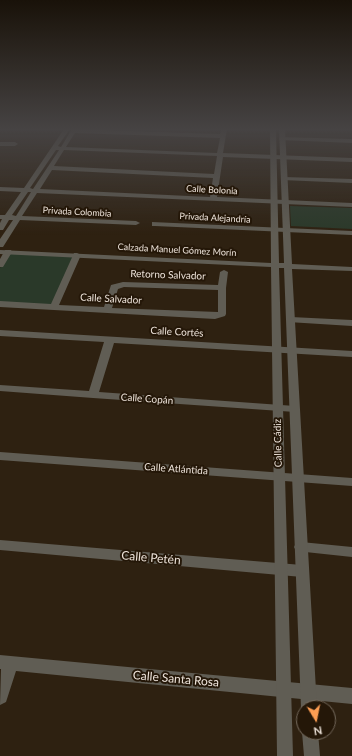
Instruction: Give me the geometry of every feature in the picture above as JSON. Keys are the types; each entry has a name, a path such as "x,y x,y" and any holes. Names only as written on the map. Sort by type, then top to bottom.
{"street":[{"path":"0,228 4,217 26,190 43,164"},
{"path":"0,245 53,164"},
{"path":"213,199 219,164"},
{"name":"Calle Cádiz","path":"274,164 277,408 285,756"},
{"name":"Calle Cádiz","path":"283,164 308,700"},
{"path":"50,168 217,176"},
{"path":"284,178 352,181"},
{"name":"Calle Bolonia","path":"0,189 352,205"},
{"name":"Privada Colombia","path":"4,217 136,223"},
{"name":"Privada Alejandría","path":"155,224 352,233"},
{"path":"0,264 4,252"},
{"name":"Calzada Manuel Gómez Morín","path":"4,252 352,269"},
{"path":"54,307 77,255"},
{"path":"222,288 224,272"},
{"name":"Retorno Salvador","path":"107,310 114,288 123,284 222,288"},
{"name":"Calle Salvador","path":"0,304 215,316 222,314 222,288"},
{"path":"291,320 352,323"},
{"name":"Calle Cortés","path":"0,333 352,354"},
{"path":"93,395 110,339"},
{"name":"Calle Copán","path":"0,388 294,409"},
{"name":"Calle Atlántida","path":"0,456 352,482"},
{"name":"Calle Petén","path":"0,545 302,571"},
{"path":"301,547 352,552"},
{"path":"0,697 5,663"},
{"name":"Calle Santa Rosa","path":"5,663 352,696"},
{"path":"311,740 312,756"}],"green space":[{"path":"290,206 352,208 352,229 291,226"},
{"path":"9,253 75,256 52,305 0,302 0,268"}]}
